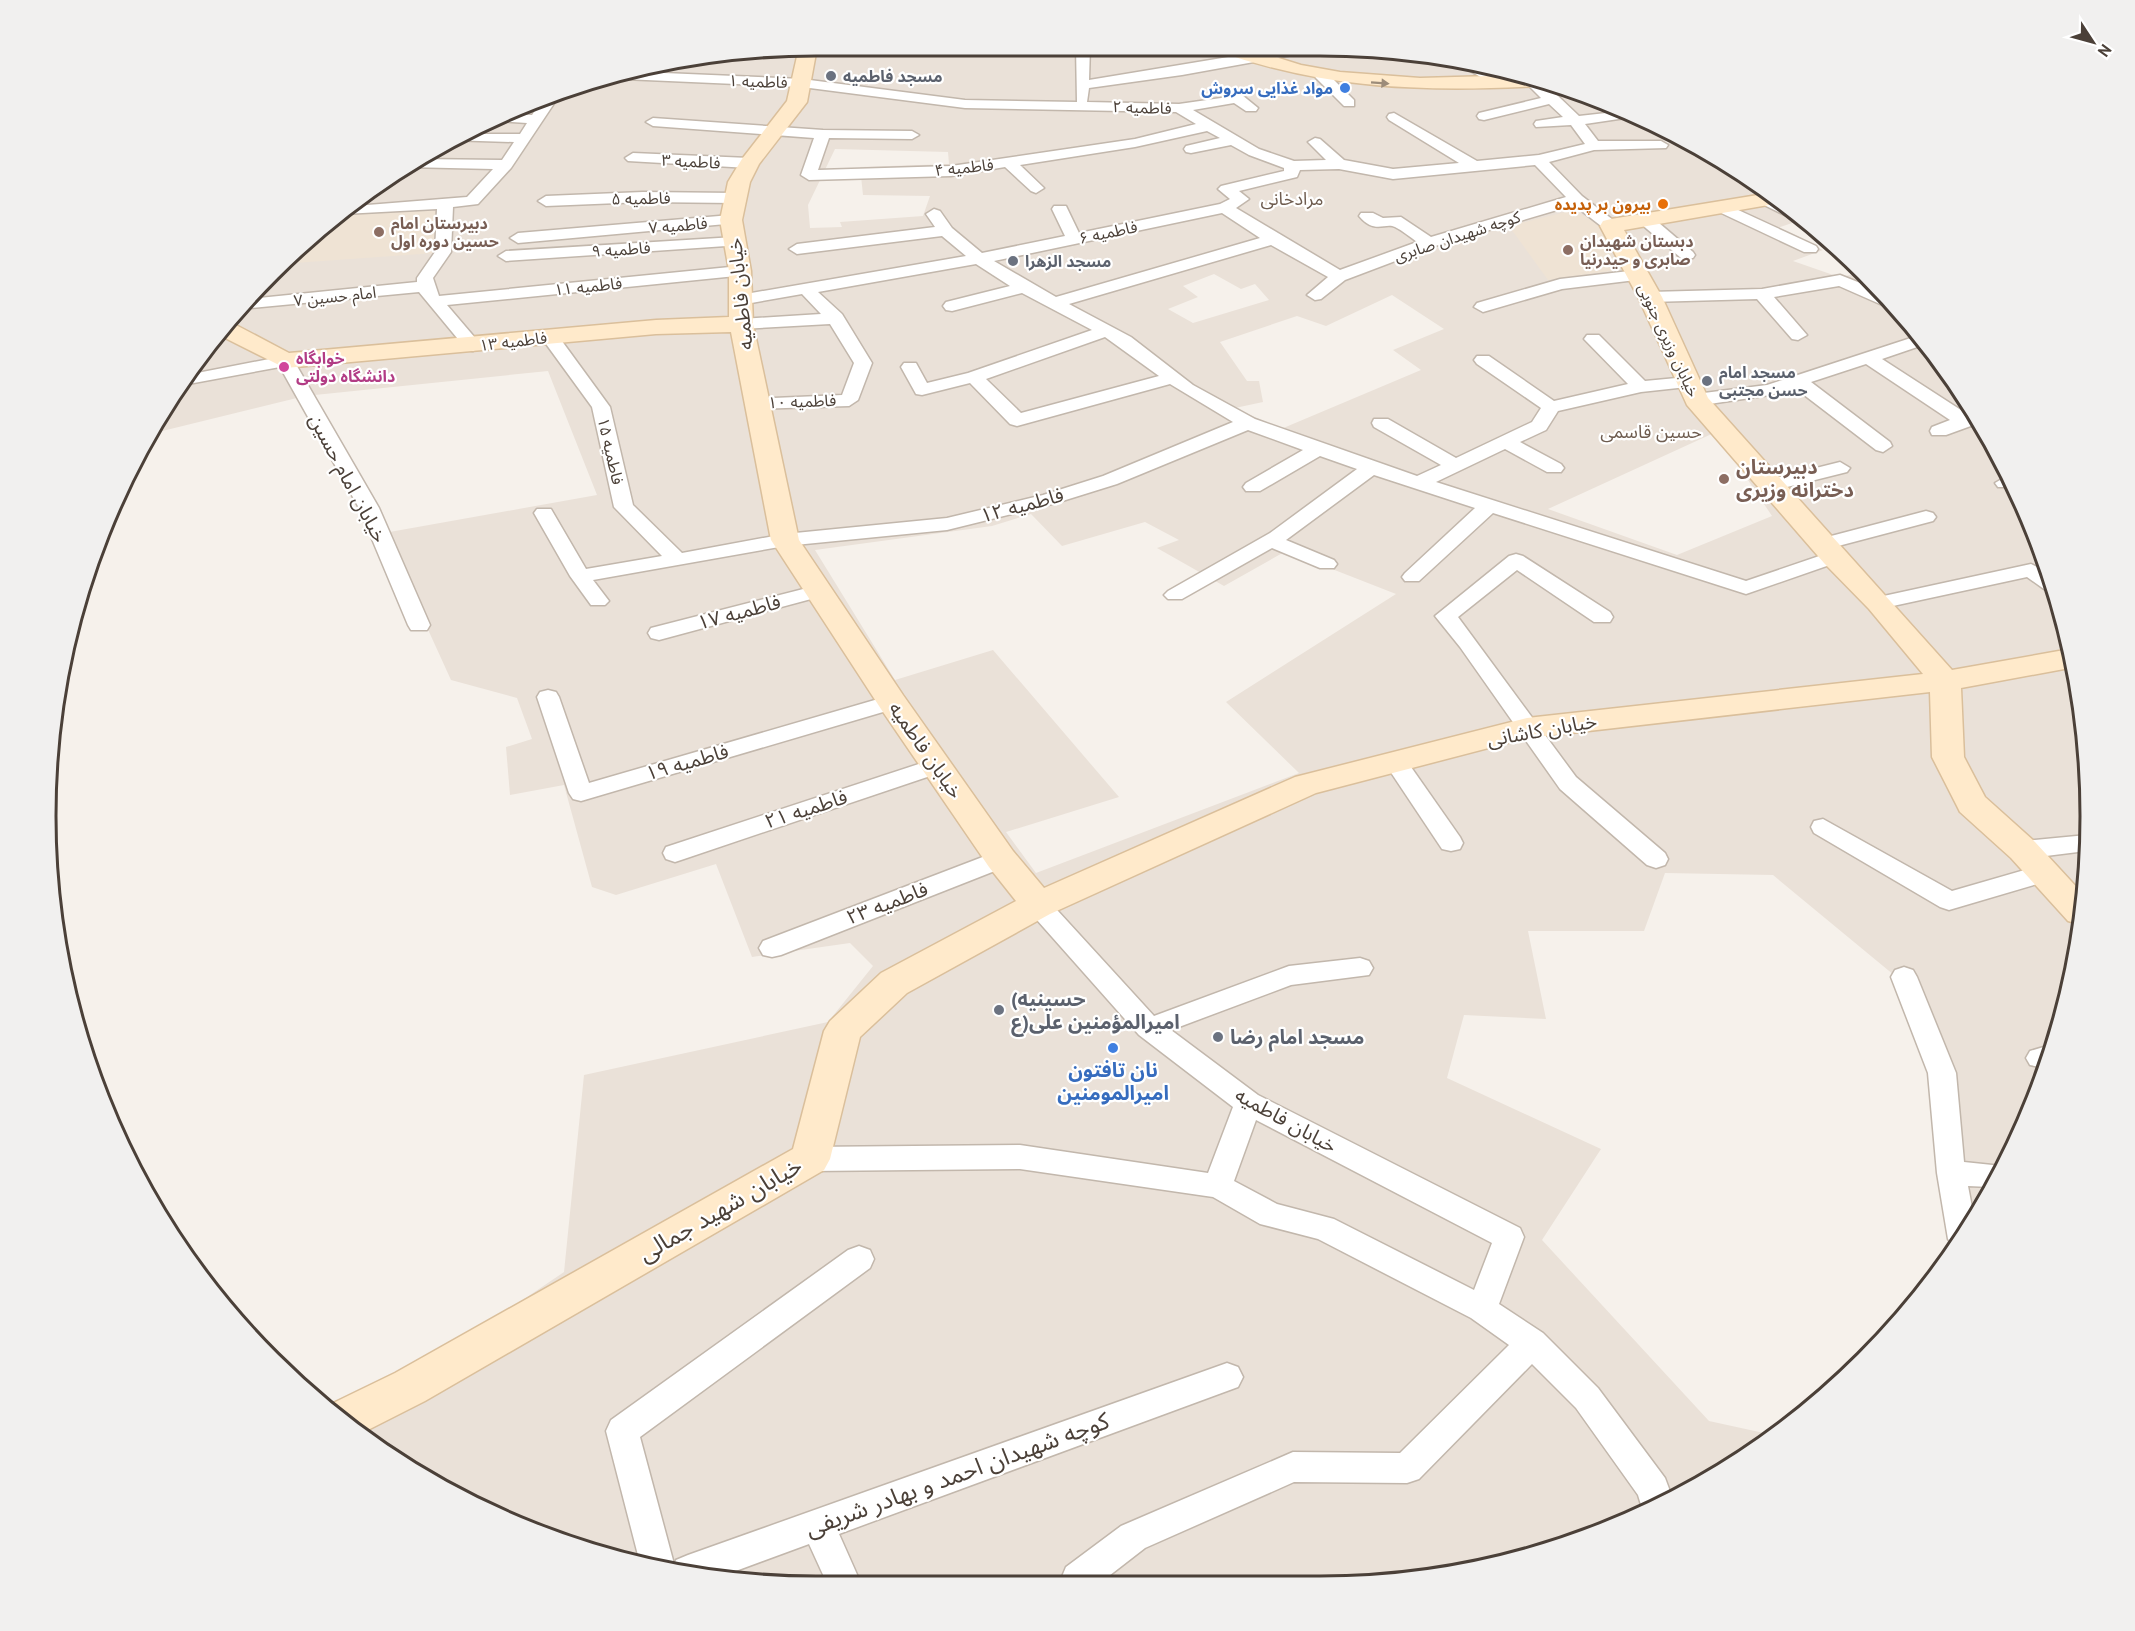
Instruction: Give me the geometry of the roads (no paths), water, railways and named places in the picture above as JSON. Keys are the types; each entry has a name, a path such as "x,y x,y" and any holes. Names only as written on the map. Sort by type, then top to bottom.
{"street":[{"name":"خیابان فاطمیه","path":"806,55 797,102 749,163 739,182 734,220 740,271 741,312 755,403 785,540 892,702 1001,859 1038,905 1149,1028 1248,1103 1509,1237 1482,1308"},
{"path":"1082,104 1085,55"},
{"path":"1247,55 1321,75 1396,84 1516,81"},
{"path":"1083,85 1271,55"},
{"path":"1182,71 1198,85"},
{"path":"1486,74 1499,82"},
{"path":"1321,75 1349,104"},
{"name":"فاطمیه ۱","path":"639,76 802,83"},
{"name":"فاطمیه ۲","path":"802,83 965,104 1082,104 1179,108 1254,152 1292,165 1339,164 1393,174 1476,168 1539,160 1594,147 1661,145"},
{"path":"944,100 950,86"},
{"path":"1546,90 1575,120 1594,147"},
{"path":"1179,108 1237,98 1251,108"},
{"path":"1484,116 1554,99"},
{"path":"357,210 472,201 506,165 545,106"},
{"path":"1541,124 1616,116"},
{"path":"1394,117 1476,168"},
{"path":"513,118 535,119"},
{"path":"653,123 823,134 912,135"},
{"name":"فاطمیه ۴","path":"823,134 809,175 951,171 1095,149 1208,126"},
{"path":"471,138 523,138"},
{"path":"1191,149 1233,140"},
{"path":"1315,141 1339,164"},
{"path":"1095,149 1112,165"},
{"name":"فاطمیه ۳","path":"633,158 749,163"},
{"path":"1539,160 1576,199 1611,226 1765,200"},
{"path":"1008,162 1036,188"},
{"path":"424,164 506,165"},
{"path":"1292,165 1292,174 1226,189 1241,199 1225,207 1273,239 1339,276"},
{"path":"1351,184 1393,174"},
{"name":"فاطمیه ۵","path":"546,201 643,197 734,220"},
{"name":"کوچه شهیدان صابری","path":"1315,295 1339,276 1429,243 1576,199"},
{"path":"445,204 443,252 425,278 428,293 473,346"},
{"name":"فاطمیه ۶","path":"741,312 806,289 978,259 1225,207"},
{"path":"1723,208 1810,249"},
{"path":"1060,209 1074,239"},
{"path":"934,214 946,231 978,259 1024,287 1107,331 1173,378 1248,423 1416,484 1746,588 1828,551 1926,517"},
{"path":"1366,216 1381,224 1395,220 1429,243"},
{"name":"فاطمیه ۷","path":"518,238 734,220"},
{"name":"فاطمیه ۹","path":"506,256 734,220"},
{"path":"1646,220 1687,255"},
{"name":"خیابان وزیری جنوبی","path":"1611,226 1650,297 1691,391 1828,551 1879,603 1945,681"},
{"path":"797,249 946,231"},
{"path":"992,312 1050,300 1273,239"},
{"name":"فاطمیه ۱۱","path":"436,301 740,271"},
{"path":"1482,307 1560,284 1638,274"},
{"path":"1650,297 1762,294 1818,286 1840,280 1872,294"},
{"name":"امام حسین ۷","path":"253,304 427,286"},
{"path":"952,306 1024,287"},
{"path":"806,289 836,318"},
{"path":"1762,294 1798,335"},
{"path":"741,312 836,318"},
{"name":"فاطمیه ۱۳","path":"285,361 473,346 656,327 741,312"},
{"name":"فاطمیه ۱۰","path":"755,403 849,400 863,363 855,345 836,318"},
{"path":"230,331 285,361"},
{"path":"910,367 922,390 974,377 1107,331"},
{"name":"فاطمیه ۱۵","path":"550,337 601,407 624,507 677,560"},
{"path":"1593,339 1641,387"},
{"path":"1416,484 1539,426 1551,407 1641,387 1691,391 1770,390 1914,342"},
{"path":"1869,359 1966,416"},
{"path":"1483,360 1551,407"},
{"path":"194,379 285,361"},
{"name":"خیابان امام حسین","path":"285,361 369,508 419,625"},
{"path":"974,377 1017,420 1173,378"},
{"path":"1798,381 1883,446"},
{"path":"1939,431 1968,420"},
{"name":"فاطمیه ۱۲","path":"785,540 947,524 1038,502 1110,480 1248,423"},
{"path":"1381,423 1454,465"},
{"path":"1505,442 1554,468"},
{"path":"1253,487 1318,449"},
{"path":"1175,595 1272,541 1371,468"},
{"path":"1771,485 1840,468"},
{"path":"1413,577 1489,506"},
{"path":"544,513 580,576 598,601"},
{"path":"580,576 785,540"},
{"path":"1272,541 1327,564"},
{"path":"1602,617 1516,560 1446,616 1468,642 1568,783 1656,860"},
{"path":"1879,603 2031,570 2041,578"},
{"name":"فاطمیه ۱۷","path":"659,633 819,591"},
{"name":"خیابان کاشانی","path":"1038,905 1306,785 1527,728 1945,681 2063,660"},
{"path":"1945,681 1948,757 1972,804 2034,861 2074,905"},
{"name":"فاطمیه ۱۹","path":"548,697 581,794 892,702"},
{"path":"1396,762 1451,843"},
{"name":"فاطمیه ۲۱","path":"675,853 937,766"},
{"path":"1823,827 1949,901 2034,861 2079,846"},
{"name":"فاطمیه ۲۳","path":"772,948 1001,859"},
{"name":"خیابان شهید جمالی","path":"351,1416 410,1387 810,1159 843,1031 894,983 1038,905"},
{"path":"1149,1028 1289,976 1360,968"},
{"path":"1904,977 1942,1073 1951,1173 1960,1224"},
{"path":"1218,1186 1248,1103"},
{"path":"810,1159 1020,1157 1218,1186 1270,1215 1324,1228 1482,1308 1532,1343 1587,1398 1653,1489 1655,1497"},
{"path":"1951,1173 1989,1176"},
{"path":"656,1558 622,1431 859,1259"},
{"path":"1082,1576 1133,1537 1293,1467 1407,1468 1532,1343"},
{"name":"کوچه شهیدان احمد و بهادر شریفی","path":"702,1567 1227,1377"},
{"path":"817,1524 841,1576"}],"place":[{"name":"مسجد فاطمیه","path":"831,76"},
{"name":"مواد غذایی سروش","path":"1345,88"},
{"name":"بیرون بر پدیده","path":"1663,204"},
{"name":"دبیرستان امام حسین دوره اول","path":"379,232"},
{"name":"دبستان شهیدان صابری و حیدرنیا","path":"1568,250"},
{"name":"مسجد الزهرا","path":"1013,261"},
{"name":"خوابگاه دانشگاه دولتی","path":"284,367"},
{"name":"مسجد امام حسن مجتبی","path":"1707,381"},
{"name":"دبیرستان دخترانه وزیری","path":"1724,479"},
{"name":"(حسینیه امیرالمؤمنین علی(ع","path":"999,1010"},
{"name":"مسجد امام رضا","path":"1218,1037"},
{"name":"نان تافتون امیرالمومنین","path":"1113,1048"}],"district":[{"name":"مرادخانی","path":"1292,198"},
{"name":"حسین قاسمی","path":"1651,431"}]}
